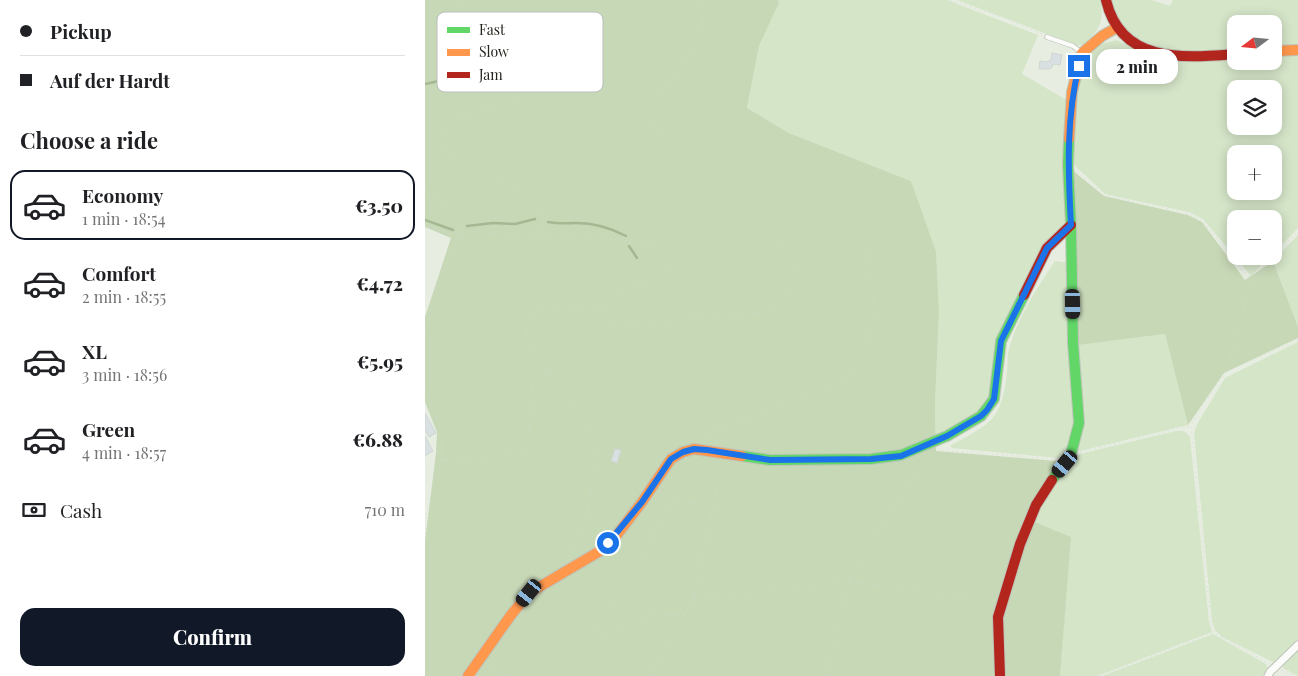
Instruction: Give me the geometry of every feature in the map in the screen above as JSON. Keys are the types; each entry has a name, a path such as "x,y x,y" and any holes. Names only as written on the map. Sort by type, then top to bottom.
{"street":[{"path":"1106,0 1107,10 1116,28 1130,41 1151,52 1202,56 1227,55"},
{"path":"1000,676 997,632 998,617 1019,544 1036,505 1049,483 1071,454 1079,423 1073,343 1068,165 1072,92 1082,53 1102,36 1116,28"},
{"path":"1283,51 1298,50"},
{"path":"468,676 529,593 600,551 616,536 671,459 683,452 694,449 770,460 871,459 901,456 947,436 981,416 994,399 1001,341 1047,248 1071,225"},
{"path":"1268,676 1269,672 1298,645"}],"lane":[{"path":"1047,36 1073,46 1082,53"}],"path":[{"path":"458,0 473,12"},
{"path":"603,309 612,324 622,327 652,325 706,315 768,312 784,302 793,283 794,267 792,260 781,243 725,192 683,146 672,136 651,124 647,118 647,110 678,69 700,35 703,24 698,0"},
{"path":"951,0 1047,36"},
{"path":"527,92 518,100 460,116 450,121 444,126 442,140 452,155 468,166 514,186 533,198 540,205 544,214 538,236"},
{"path":"1068,165 1104,195 1188,213 1202,220 1251,280"},
{"path":"425,191 452,209 458,217 460,233 435,290 425,334"},
{"path":"425,225 447,233 481,232 652,243 662,250 666,261 665,274 655,282 633,286 607,299 603,309"},
{"path":"1282,247 1298,231"},
{"path":"683,452 691,440 845,380 869,345 874,305 865,243"},
{"path":"1265,265 1251,280 1227,371 1191,425 1210,618 1215,632 1295,676"},
{"path":"567,570 588,508 596,462 589,428 529,346 527,332 531,316 545,309 603,309"},
{"path":"1227,371 1298,340"},
{"path":"441,461 498,457 527,448 533,384 539,374 547,372"},
{"path":"425,388 441,429 441,461 426,517 425,538"},
{"path":"827,676 849,582 863,556 932,450 1060,459 1071,454 1191,425"},
{"path":"650,676 671,636 694,599 717,488 748,456"},
{"path":"685,615 667,616 656,614 619,627 599,637 594,633 595,628 622,588 635,579 640,562 666,508 675,502 712,506"},
{"path":"694,599 849,582 1002,603"},
{"path":"1099,676 1215,632"},
{"path":"479,662 507,676"}],"green space":[{"path":"425,0 778,0 779,3 759,46 747,108 789,133 911,181 936,252 939,315 935,402 936,451 1057,461 1028,519 1071,537 1060,676 425,676 425,541 437,432 425,402 425,317 451,238 425,227"},
{"path":"778,0 947,0 1038,35 1022,74 1070,102 1065,223 1057,233 1001,335 992,393 978,415 936,438 935,402 939,315 911,181 789,133 747,108 759,46 779,3"},
{"path":"957,0 1100,0 1102,14 1094,34 1084,45 1076,45"},
{"path":"1110,0 1151,0 1170,6 1173,0 1298,0 1298,45 1283,46 1283,15 1227,15 1227,51 1206,52 1172,50 1140,42 1127,34 1115,17"},
{"path":"1117,40 1146,55 1173,61 1227,58 1227,70 1283,70 1283,54 1298,53 1298,228 1282,245 1282,210 1227,210 1227,248 1203,219 1189,212 1105,194 1072,163 1078,85 1086,55 1100,44"},
{"path":"1072,170 1104,196 1188,215 1202,222 1227,256 1227,265 1234,265 1245,280 1267,265 1275,265 1298,327 1298,338 1224,373 1188,425 1165,334 1078,345"},
{"path":"1298,235 1298,327 1275,265 1282,265 1282,252"},
{"path":"1055,261 1070,263 1076,422 1067,455 1059,458 952,448 950,446 983,427 995,414 1001,403 1006,378 1008,352 1017,326"},
{"path":"1242,265 1261,265 1251,276"},
{"path":"1165,334 1188,425 1080,451 1076,450 1075,345"},
{"path":"1298,342 1298,642 1279,660 1273,662 1222,637 1215,630 1212,621 1194,433 1196,426 1225,378"},
{"path":"1176,431 1184,431 1190,437 1209,622 1212,632 1097,676 1060,676 1070,537 1031,520 1047,490 1075,455"},
{"path":"1213,634 1266,664 1268,669 1265,676 1102,676"},
{"path":"1298,648 1298,676 1283,668 1283,662"}],"building":[{"path":"1052,53 1062,55 1060,65 1053,64 1049,69 1039,69 1040,61 1046,62 1051,60"},
{"path":"425,413 436,433 429,437 425,430"},
{"path":"425,436 433,451 425,456"},
{"path":"615,449 621,450 617,463 611,461"}],"waterway":[{"path":"425,84 437,81"},
{"path":"467,226 493,223 515,224 535,219"},
{"path":"425,220 453,230"},
{"path":"548,222 595,225 626,236"},
{"path":"629,246 637,258"}],"traffic: fast":[{"path":"1052,480 1071,454 1079,423 1073,343 1068,165 1069,139"},
{"path":"742,456 770,460 871,459 901,455 947,436 981,416 994,399 1001,341 1024,295"}],"traffic: slow":[{"path":"1069,139 1072,92 1082,53 1102,36 1116,28"},
{"path":"1283,51 1298,50"},
{"path":"468,676 529,593 600,551 616,536 671,459 683,452 694,449 742,456"}],"traffic: jam":[{"path":"1106,0 1114,21 1125,36 1140,46 1176,56 1227,54"},
{"path":"1024,295 1047,248 1071,225"},
{"path":"1000,676 998,617 1020,544 1036,505 1052,480"}],"route":[{"path":"608,543 616,536 642,502 671,459 683,452 694,449 707,450 770,460 871,459 901,456 947,436 981,416 987,410 994,399 1001,341 1039,261 1047,248 1071,225 1068,165 1072,92 1079,66"}]}
